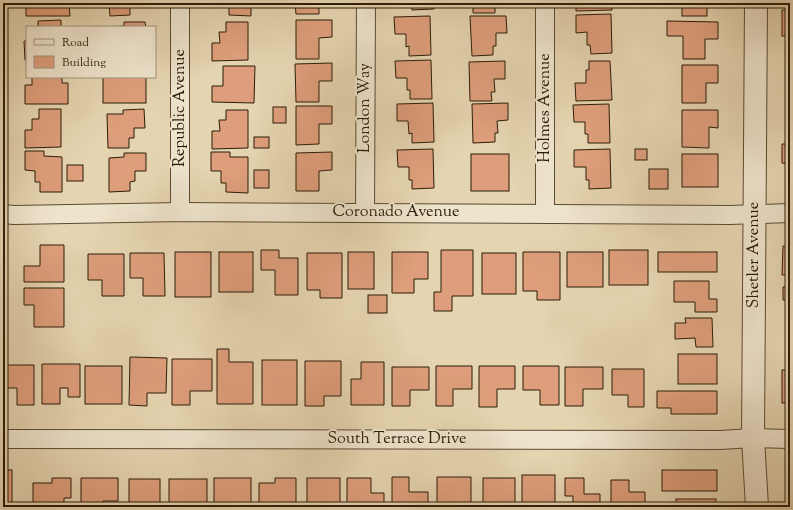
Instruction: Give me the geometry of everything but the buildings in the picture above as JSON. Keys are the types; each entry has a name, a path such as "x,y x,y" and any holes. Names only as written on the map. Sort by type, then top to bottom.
{"street":[{"name":"Republic Avenue","path":"180,3 180,212"},
{"name":"London Way","path":"365,212 366,3"},
{"name":"Holmes Avenue","path":"545,3 545,212"},
{"name":"Shetler Avenue","path":"756,3 753,438 757,507"},
{"name":"Coronado Avenue","path":"3,214 180,212 790,213"},
{"name":"South Terrace Drive","path":"3,439 790,439"}]}
